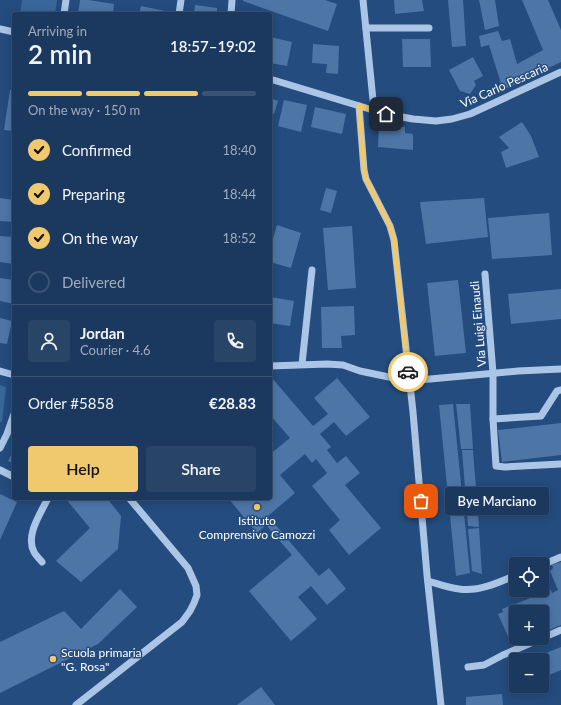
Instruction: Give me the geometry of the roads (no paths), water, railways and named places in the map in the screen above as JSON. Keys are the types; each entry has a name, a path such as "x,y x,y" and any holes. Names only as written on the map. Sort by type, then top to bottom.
{"street":[{"path":"64,12 66,0"},
{"path":"179,12 181,0"},
{"path":"231,12 232,0"},
{"path":"363,0 374,110"},
{"path":"366,28 429,28"},
{"path":"0,29 12,32"},
{"name":"Via Carlo Pescaria","path":"272,80 374,110 413,119 436,120 452,119 470,114 561,72"},
{"path":"359,106 366,179 388,221 394,240 408,381 413,412 441,705"},
{"path":"302,364 312,270"},
{"name":"Via Luigi Einaudi","path":"485,274 493,373"},
{"name":"Via Luigi Einaudi","path":"272,366 302,364 343,365 360,371 408,381 493,373 561,369"},
{"path":"0,371 12,374"},
{"path":"493,373 493,419 496,466 505,467 561,464"},
{"path":"493,419 541,416 557,391 561,390"},
{"path":"0,448 12,420"},
{"path":"0,470 12,476"},
{"path":"42,562 34,551 31,539 47,500"},
{"path":"76,705 182,622 194,603 196,586 188,568 131,500"},
{"path":"549,562 561,557"},
{"path":"428,581 460,589 480,588 509,578"},
{"path":"468,667 484,665 503,655 561,630"}],"place":[{"name":"Bye Marciano","path":"421,501"},
{"name":"Istituto Comprensivo Camozzi","path":"257,507"},
{"name":"Scuola primaria \"G. Rosa\"","path":"53,659"}]}
